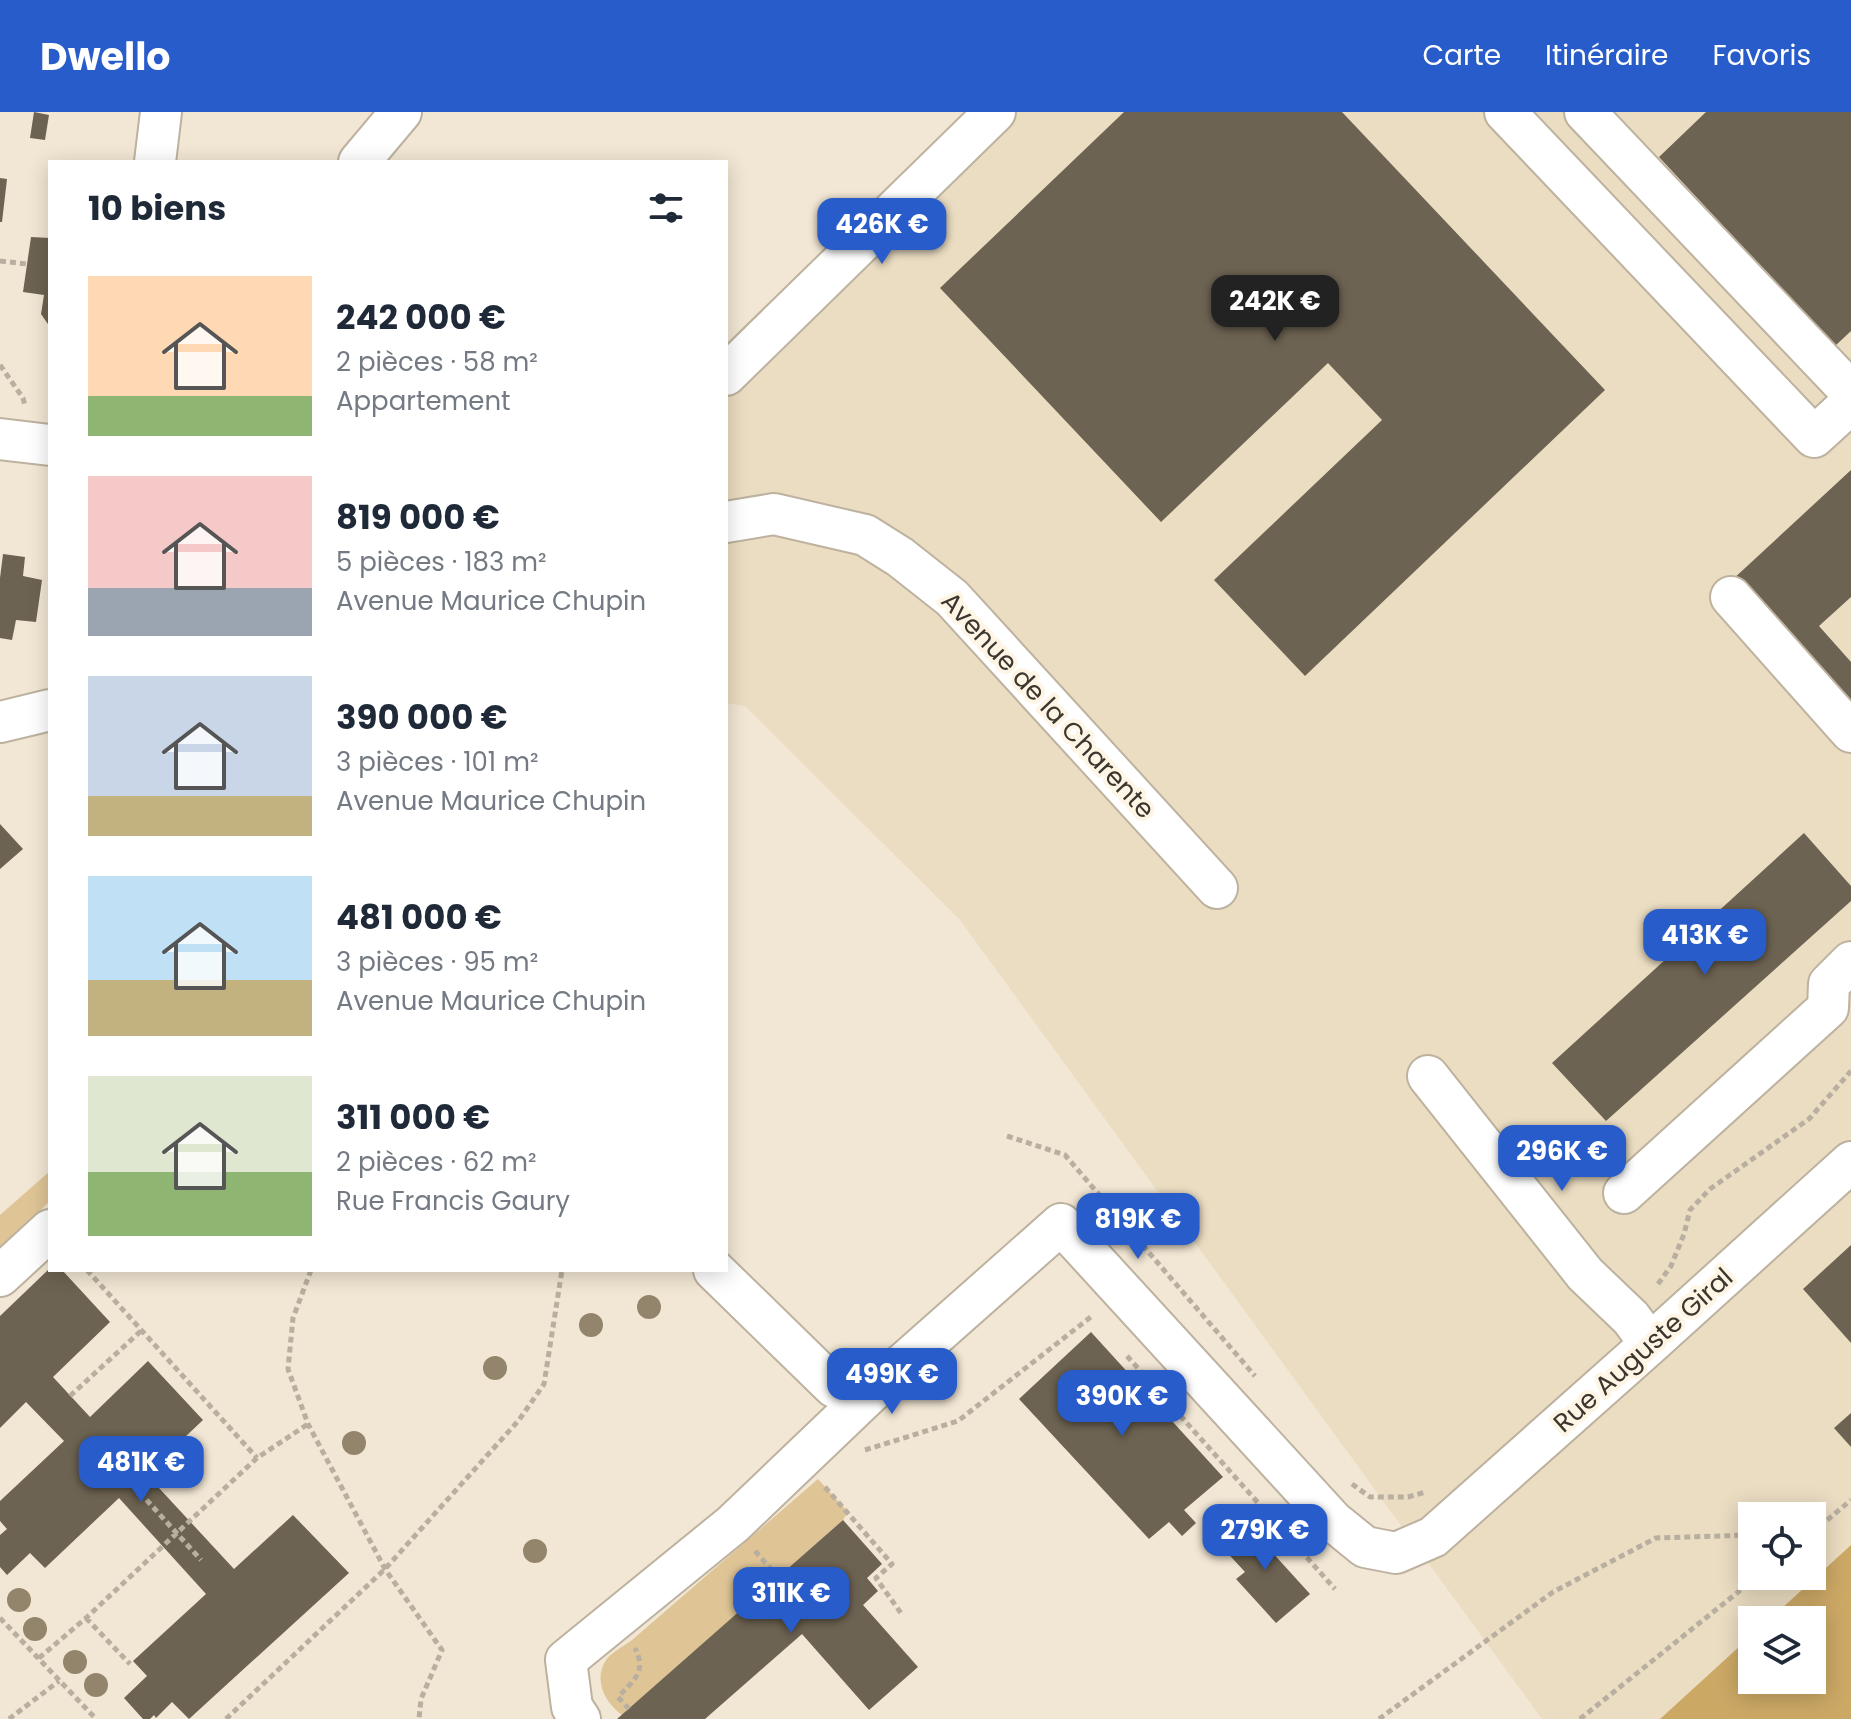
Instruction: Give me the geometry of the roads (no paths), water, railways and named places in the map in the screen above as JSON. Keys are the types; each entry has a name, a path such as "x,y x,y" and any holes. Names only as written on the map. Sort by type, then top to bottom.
{"street":[{"path":"155,160 161,112"},
{"path":"361,160 401,112"},
{"path":"728,373 995,112"},
{"path":"1505,112 1814,437 1851,403"},
{"path":"1585,112 1851,392"},
{"path":"0,439 48,445"},
{"name":"Avenue de la Charente","path":"728,522 774,514 865,535 900,557 952,598 1217,888"},
{"path":"1731,597 1851,732"},
{"path":"0,722 48,710"},
{"path":"1624,1193 1828,1008 1829,984 1851,962"},
{"path":"1428,1076 1585,1274 1641,1331"},
{"name":"Rue Auguste Giral","path":"869,1394 1061,1224 1333,1521 1365,1547 1396,1553 1433,1537 1641,1331 1851,1162"},
{"path":"0,1276 48,1232"},
{"path":"716,1272 834,1387 850,1394 869,1394"},
{"path":"580,1719 572,1707 566,1660 733,1524 869,1394"}]}
